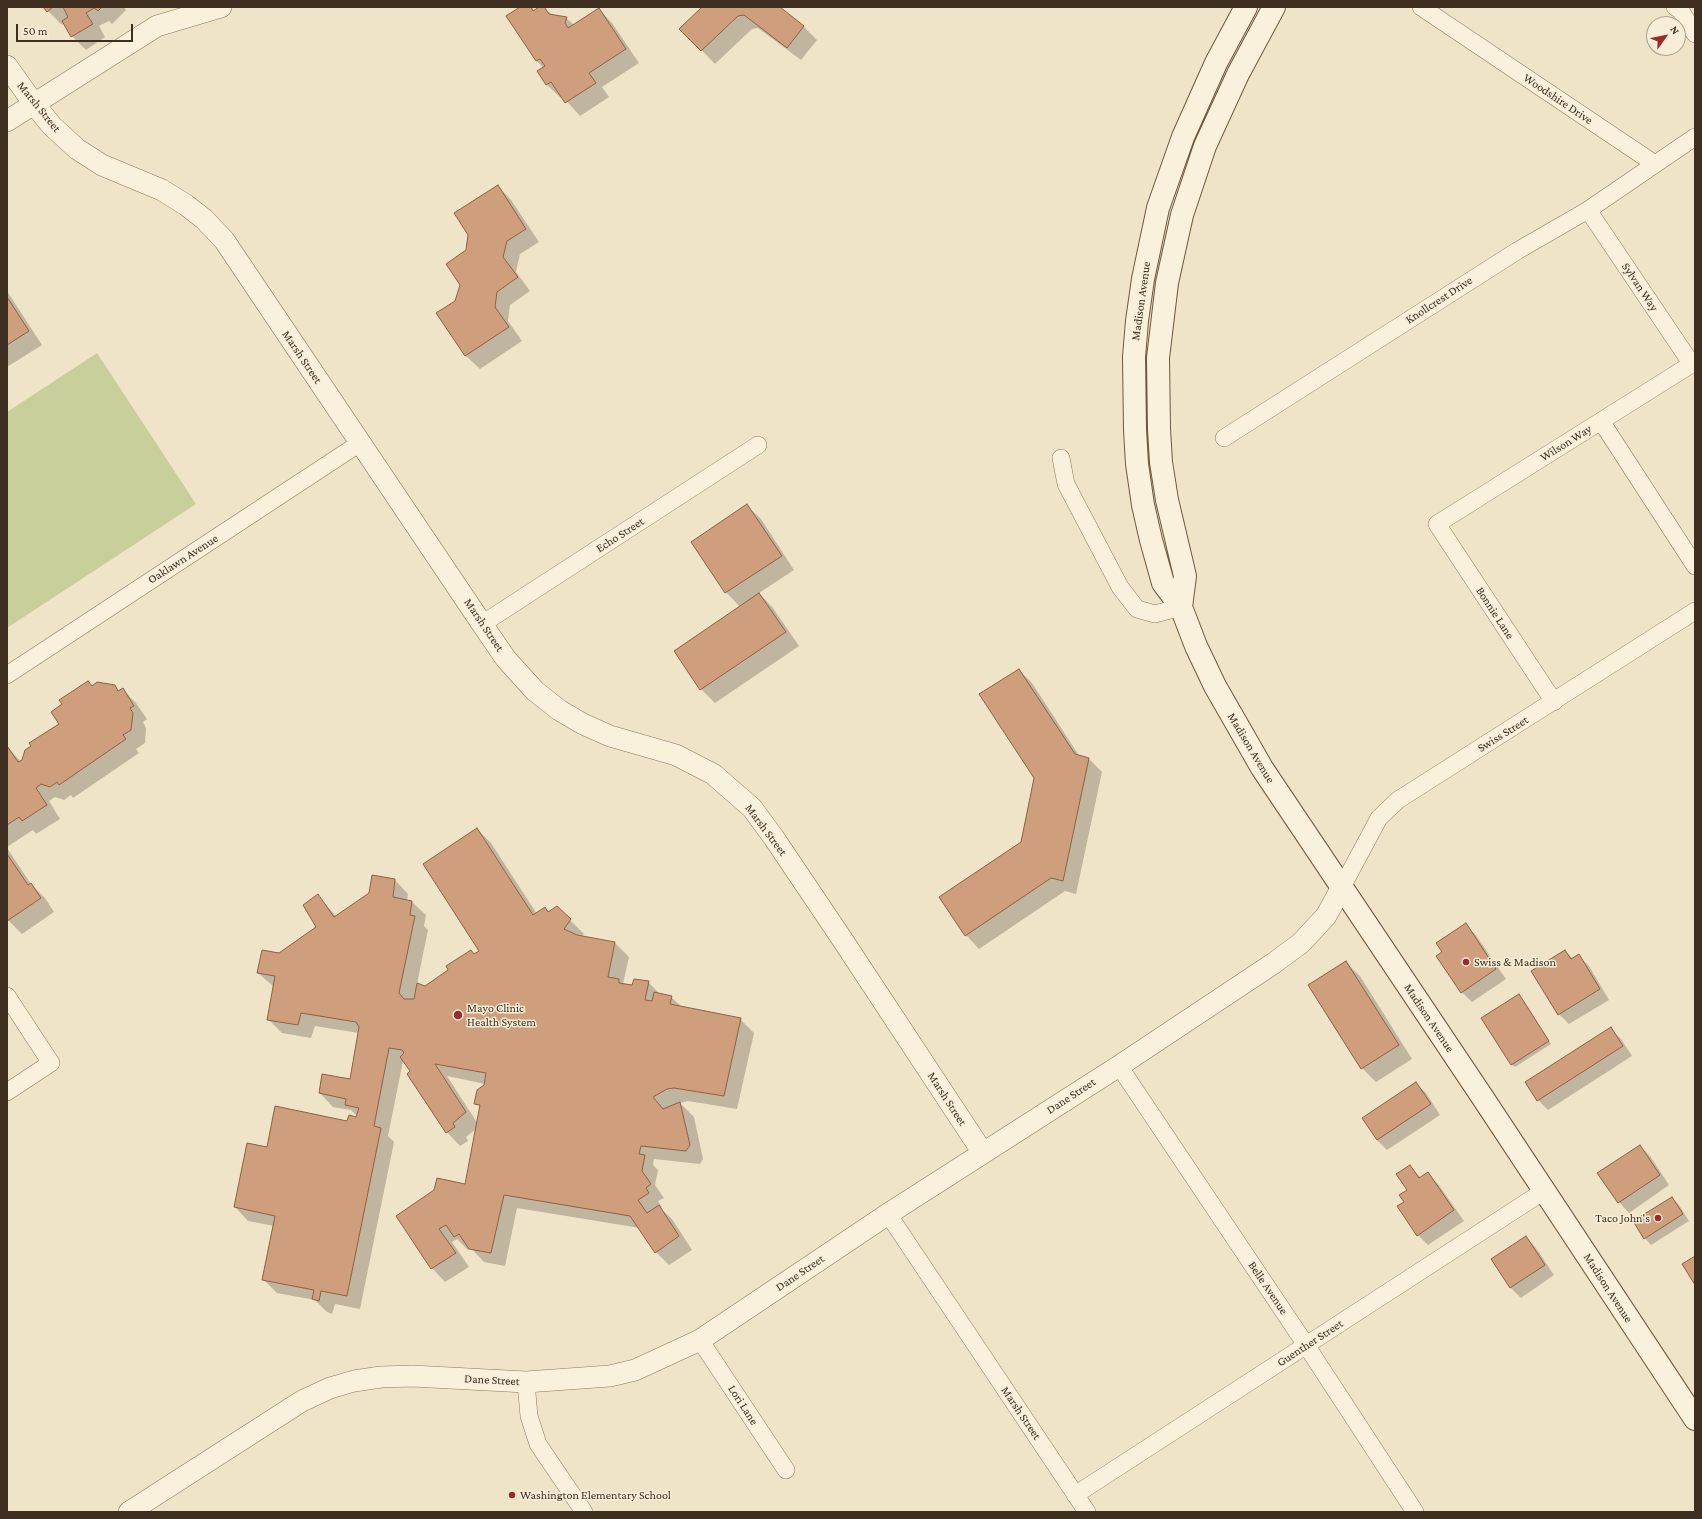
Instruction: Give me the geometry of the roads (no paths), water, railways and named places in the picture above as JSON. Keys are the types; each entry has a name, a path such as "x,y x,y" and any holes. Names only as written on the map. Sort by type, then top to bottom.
{"main road":[{"name":"Madison Avenue","path":"1246,7 1199,99 1170,172 1150,242 1137,321 1134,357 1137,464 1143,504 1163,583 1181,607 1212,679 1236,725 1262,768 1695,1420"},
{"name":"Madison Avenue","path":"1181,607 1185,576 1167,500 1161,462 1159,429 1158,358 1167,283 1182,215 1205,146 1238,74 1274,7"}],"street":[{"path":"7,121 157,26 221,7"},
{"name":"Woodshire Drive","path":"1421,7 1655,164"},
{"path":"1680,8 1695,34"},
{"name":"Marsh Street","path":"7,66 52,126 76,149 102,165 162,190 186,205 204,219 224,240 506,659 535,692 559,710 583,724 606,734 676,755 713,774 752,808 842,939 983,1153"},
{"path":"1655,164 1695,138"},
{"name":"Knollcrest Drive","path":"1224,438 1517,251 1588,210 1655,164"},
{"name":"Sylvan Way","path":"1588,210 1693,363"},
{"name":"Wilson Way","path":"1437,524 1693,363"},
{"path":"1601,421 1695,566"},
{"name":"Oaklawn Avenue","path":"7,676 360,443"},
{"name":"Echo Street","path":"482,624 758,445"},
{"path":"1061,458 1066,484 1120,587 1137,609 1155,614 1181,607"},
{"name":"Bonnie Lane","path":"1437,524 1554,702"},
{"name":"Swiss Street","path":"1342,887 1379,818 1398,800 1695,611"},
{"name":"Dane Street","path":"129,1512 302,1401 330,1388 354,1381 381,1376 412,1376 526,1382 610,1376 635,1370 700,1340 888,1214 1119,1066 1270,966 1301,943 1326,916 1342,887"},
{"path":"7,996 51,1063 7,1092"},
{"name":"Belle Avenue","path":"1119,1066 1306,1345 1415,1512"},
{"name":"Guenther Street","path":"1076,1495 1544,1191"},
{"name":"Marsh Street","path":"888,1214 1087,1512"},
{"name":"Lori Lane","path":"700,1340 786,1470"},
{"path":"526,1382 529,1416 538,1444 584,1512"}],"place":[{"name":"Swiss & Madison","path":"1466,962"},
{"name":"Mayo Clinic Health System","path":"458,1015"},
{"name":"Taco John's","path":"1658,1218"},
{"name":"Washington Elementary School","path":"512,1495"}]}
